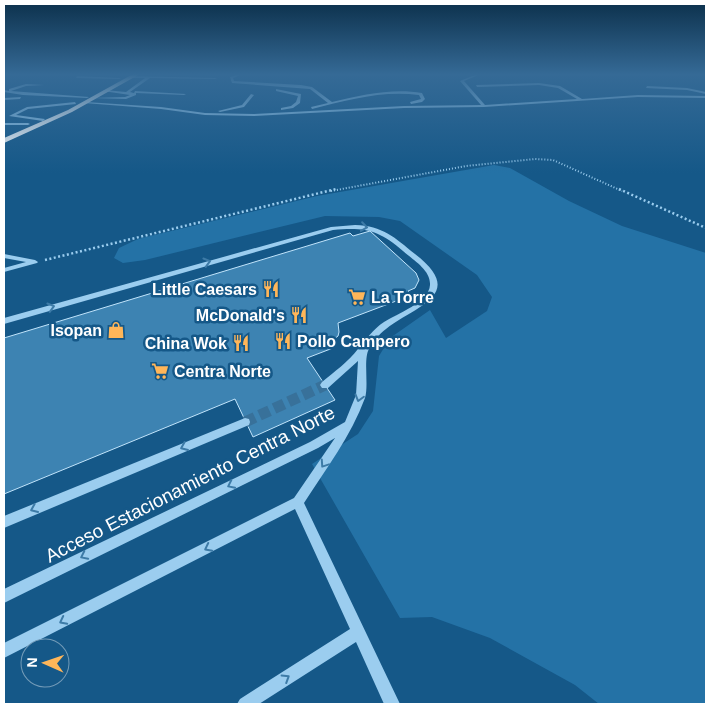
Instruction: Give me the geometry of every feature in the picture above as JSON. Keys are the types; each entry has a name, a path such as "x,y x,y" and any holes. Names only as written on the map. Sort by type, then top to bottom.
{"highway":[{"path":"4,137 69,107"},
{"path":"4,141 42,125 71,107"}],"street":[{"path":"34,107 27,108 12,116 43,120"},
{"path":"140,107 198,113 254,115 403,107"},
{"path":"198,113 239,107"},
{"path":"254,115 261,111 288,107"},
{"path":"293,113 316,107"},
{"path":"308,109 338,107"},
{"path":"4,124 34,124"},
{"path":"4,321 324,230 358,226 391,235 430,272 434,285 429,298 385,325 339,374 325,385"},
{"path":"4,256 35,262"},
{"path":"4,270 35,262"},
{"name":"Acceso Estacionamiento Centra Norte","path":"4,596 314,445 349,425 361,395 363,349"},
{"path":"4,522 245,422"},
{"path":"4,651 298,502 349,425"},
{"path":"298,502 392,704"},
{"path":"245,704 359,632"}],"path":[{"path":"35,262 354,185 466,166 535,159 553,160 706,228"}],"shaded area":[{"path":"494,165 510,168 569,201 622,226 706,253 706,704 599,704 575,685 490,638 432,617 400,618 312,464 358,434 373,411 379,356 390,338 430,310 446,338 487,311 492,297 477,275 400,221 379,217 325,216 145,260 123,263 114,258 119,248 138,239 317,196"}],"building":[{"name":"Centra Norte","path":"370,231 416,273 419,280 415,288 408,291 412,295 338,323 338,336 329,343 333,348 307,358 335,400 253,437 235,399 4,494 4,338 350,233 353,236"}],"tunnel":[{"path":"245,422 325,385"}],"place":[{"name":"Little Caesars","path":"271,289"},
{"name":"La Torre","path":"357,297"},
{"name":"McDonald's","path":"299,315"},
{"name":"Isopan","path":"116,330"},
{"name":"Pollo Campero","path":"283,341"},
{"name":"China Wok","path":"241,343"},
{"name":"Centra Norte","path":"160,371"}]}
